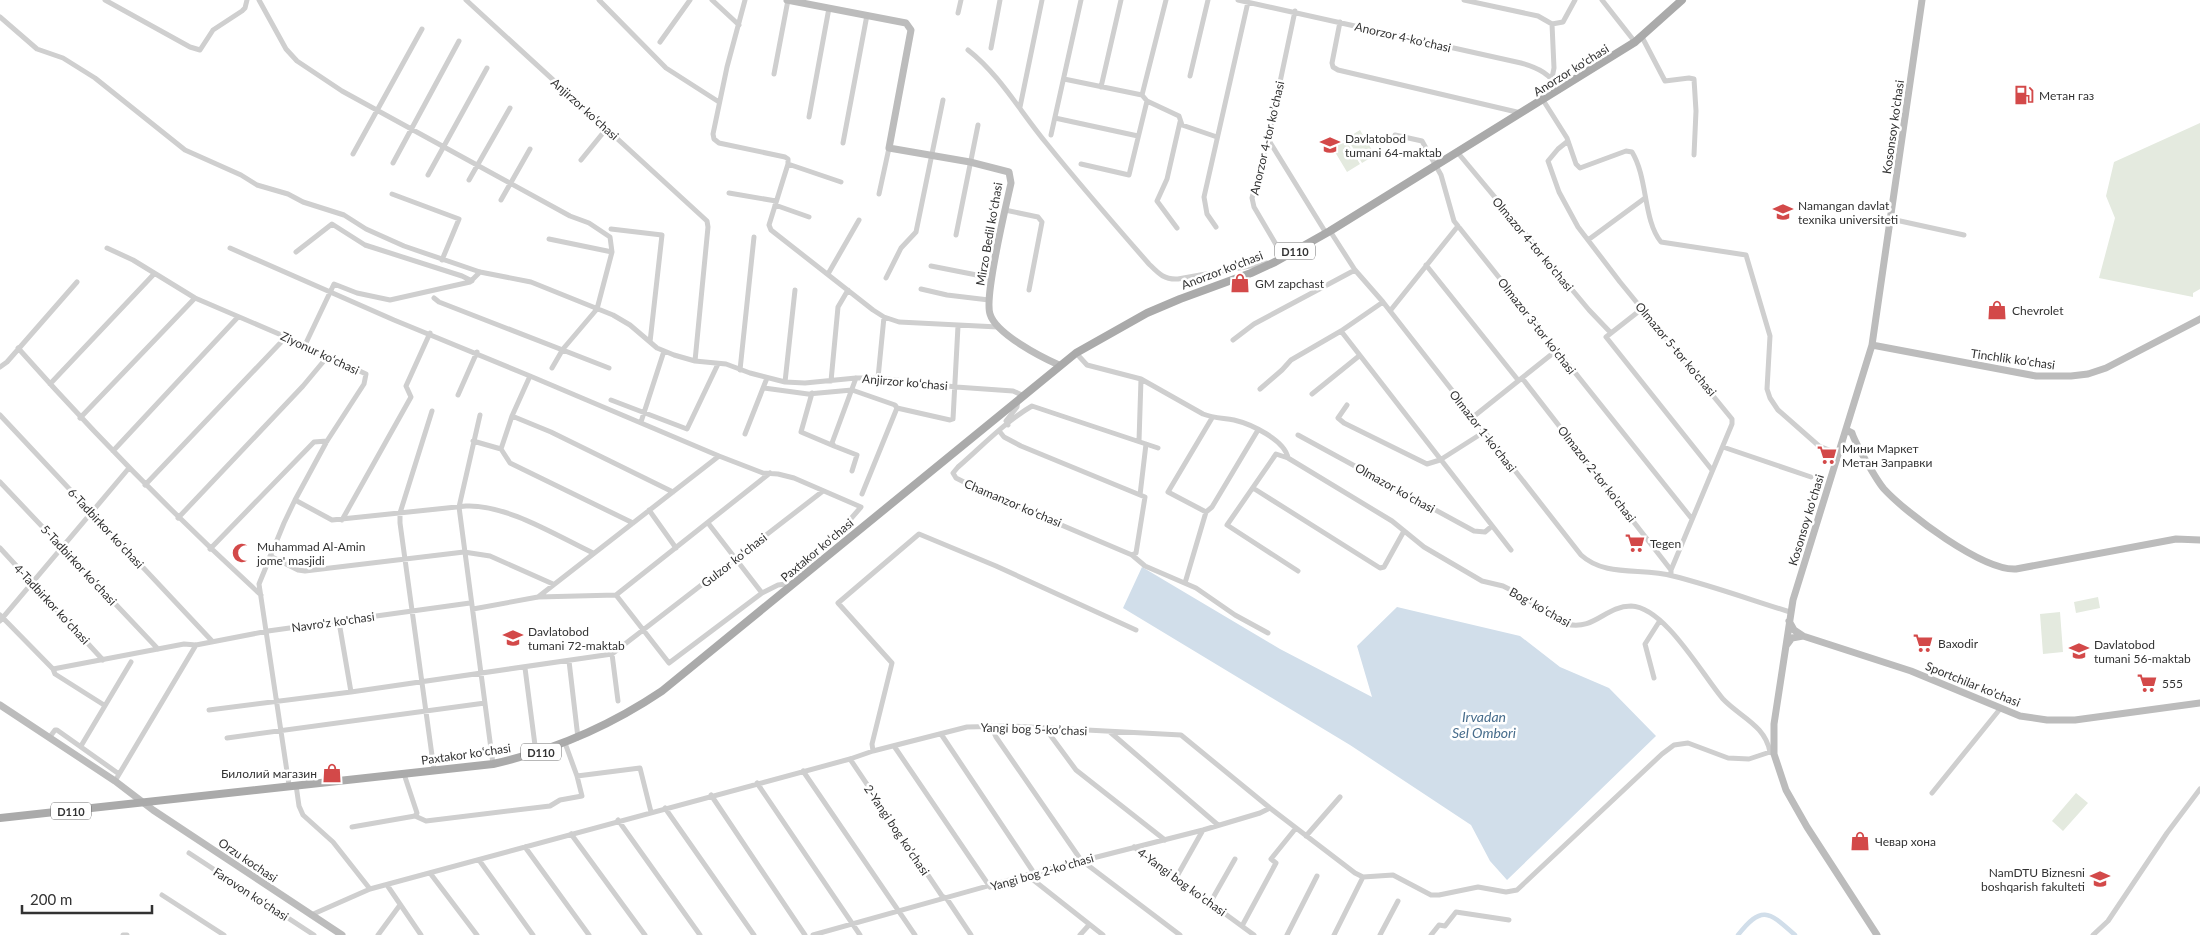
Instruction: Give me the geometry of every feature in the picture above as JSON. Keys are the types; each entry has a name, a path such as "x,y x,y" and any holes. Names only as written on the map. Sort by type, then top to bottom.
{"main road":[{"name":"Anorzor ko'chasi","path":"868,522 1059,365 1076,354 1147,313 1284,258 1458,154 1638,40 1682,0"},
{"name":"Paxtakor koʻchasi","path":"142,802 493,764 536,753 578,738 622,716 662,691 868,522"},
{"name":"D110","path":"0,818 142,802"}],"street":[{"path":"105,0 196,50 200,50 213,30 242,11 247,0"},
{"path":"259,0 286,49 297,61 330,84 570,216 590,223 610,237 612,252 597,309 563,349 552,368"},
{"name":"Anjirzor koʻchasi","path":"466,0 705,217 708,227 695,361"},
{"path":"599,0 666,68 719,102"},
{"path":"660,42 690,0"},
{"path":"712,0 739,25"},
{"path":"745,0 719,102 713,134 714,140 719,143 785,157 788,164 770,225 771,230 884,317 899,322 998,327 1030,350 1059,365"},
{"path":"774,74 787,0 906,23 911,30 879,194"},
{"path":"958,13 960,0"},
{"path":"991,48 1000,0"},
{"path":"1020,107 1042,0"},
{"path":"1051,135 1081,0"},
{"path":"1101,87 1121,0"},
{"path":"1142,95 1166,0"},
{"path":"1190,76 1208,0"},
{"name":"Аnorzor 4-koʼchasi","path":"1238,0 1295,11 1521,63 1544,71 1552,78 1560,90"},
{"path":"1464,0 1538,16 1552,24 1563,22 1575,0"},
{"path":"1602,0 1638,40 1665,81 1694,79 1696,111 1694,155"},
{"name":"Kosonsoy ko’chasi","path":"1877,935 1792,801 1780,777 1772,753 1775,714 1790,612 1872,345 1922,0"},
{"path":"1216,227 1204,206 1204,197 1248,2"},
{"path":"809,117 829,8"},
{"name":"Anorzor 4-tor koʼchasi","path":"1284,258 1254,207 1252,198 1268,139 1295,11"},
{"path":"843,143 867,14"},
{"name":"Anjirzor koʻchasi","path":"0,16 37,50 63,58 95,78 185,150 241,175 257,185 288,194 303,202 344,215 382,237 480,272 531,282 597,309 630,325 664,351 695,361 718,364 785,382 805,383 856,378 878,378 1013,391 1021,398"},
{"path":"1340,22 1332,63 1333,67 1338,70 1522,113"},
{"path":"1552,24 1554,68 1552,78"},
{"path":"353,154 422,29"},
{"path":"393,163 460,41"},
{"path":"968,50 1020,107 1045,142 1148,264 1161,276 1168,280 1178,279 1275,262"},
{"path":"428,175 488,68"},
{"path":"1064,79 1142,95 1147,101 1179,116 1180,122 1167,179 1157,201 1176,228"},
{"path":"886,278 901,248 916,232 943,100"},
{"path":"1543,100 1568,141 1576,164 1582,168 1626,152 1632,152 1643,181 1645,198 1656,234 1661,242 1746,256 1770,336 1767,389 1770,398 1778,410 1819,446 1838,454"},
{"path":"1081,164 1129,175 1147,101"},
{"path":"469,180 510,108"},
{"path":"1055,118 1138,136"},
{"path":"1180,122 1182,125 1217,137"},
{"path":"956,235 978,125"},
{"path":"580,160 607,128"},
{"name":"Olmazor 3-tor ko'chasi","path":"1395,136 1422,141 1436,167 1448,198 1454,221 1692,518"},
{"name":"Olmazor 1-ko'chasi","path":"1268,139 1355,270 1383,302 1582,556 1591,564 1609,569 1671,572 1790,612"},
{"name":"Olmazor 5-tor ko'chasi","path":"1568,141 1548,161 1559,192 1588,240 1620,282 1732,419 1671,572"},
{"name":"Mirzo Bedil koʻchasi","path":"889,148 970,162 1009,172 1011,182 989,300 990,314 998,327"},
{"path":"501,200 530,149"},
{"name":"Olmazor 4-tor ko'chasi","path":"1458,154 1583,303 1611,333 1606,337 1712,470"},
{"path":"788,164 841,182"},
{"path":"729,193 776,203 810,217"},
{"path":"392,194 459,220 442,260"},
{"path":"1588,240 1645,198"},
{"path":"1005,210 1038,217 1042,222 1029,290"},
{"path":"1891,219 1964,235"},
{"path":"828,274 859,220"},
{"path":"296,252 332,224 366,245 462,276 472,281"},
{"path":"1390,311 1458,226"},
{"path":"611,229 662,235 650,342"},
{"path":"740,370 754,237"},
{"path":"549,239 612,252"},
{"name":"Ziyonur koʻchasi","path":"107,248 133,260 195,298 305,345 366,374 364,384 327,441 295,500 259,584 268,631 281,731 292,785 299,806 303,815 333,842 370,889"},
{"path":"230,248 719,456 763,473 794,478 861,507 841,530"},
{"name":"Olmazor 2-tor ko'chasi","path":"1426,265 1520,379 1671,572"},
{"path":"931,266 992,278"},
{"path":"1233,340 1254,324 1355,270"},
{"path":"305,345 334,284 357,293 390,300 472,281 480,272"},
{"path":"50,384 154,274"},
{"path":"0,367 8,362 18,348 77,282"},
{"path":"921,289 947,295 989,300"},
{"path":"785,382 795,290"},
{"path":"831,381 838,307 848,290"},
{"path":"80,418 195,298"},
{"path":"434,298 447,306 610,368"},
{"path":"1260,389 1291,360 1340,332 1383,302"},
{"path":"1611,333 1643,308"},
{"path":"113,452 238,317"},
{"path":"878,378 884,317"},
{"name":"Tinchlik ko'chasi","path":"1872,345 2036,376 2071,376 2088,374 2106,368 2200,319"},
{"path":"764,388 812,393 852,390 895,405 897,408 950,420 953,419 956,387 958,326"},
{"path":"1340,332 1511,550"},
{"path":"342,520 411,397 406,386 430,333"},
{"path":"145,485 286,337"},
{"path":"18,348 80,418 145,485 261,596"},
{"path":"1473,418 1557,350"},
{"path":"641,422 664,351"},
{"path":"458,395 477,352"},
{"path":"1076,354 1087,365 1141,379 1212,418 1239,422 1281,443 1286,448 1288,458 1276,454 1227,523 1228,526 1298,571"},
{"path":"178,518 303,386 328,356"},
{"path":"1312,394 1359,356"},
{"path":"611,400 687,429 718,364"},
{"path":"502,449 512,416 530,376"},
{"path":"745,434 767,378"},
{"path":"834,446 832,443 856,378"},
{"path":"1139,441 1141,379"},
{"path":"812,393 800,432 857,455 852,472"},
{"path":"1008,425 1006,421 1017,407 1021,398"},
{"path":"1348,405 1338,418 1344,423 1427,464 1440,460 1484,432"},
{"name":"Chamanzor koʻchasi","path":"1158,448 1036,406 1029,407 958,466 953,473 956,478 986,493 1132,555 1145,566 1185,583 1268,633"},
{"path":"862,494 897,408"},
{"path":"432,411 400,513 411,611 434,770"},
{"name":"6-Tadbirkor koʻchasi","path":"0,415 212,641"},
{"path":"480,415 459,507 470,603 473,609 493,764"},
{"path":"512,416 551,432 673,492"},
{"path":"1206,512 1168,492 1212,418"},
{"path":"1185,583 1206,512 1212,507 1258,430"},
{"path":"1846,430 1852,433 1877,478 1888,493 1930,528 1998,567 2016,569 2176,538 2200,540"},
{"path":"1000,432 1006,438 1021,446 1145,497 1136,553 1132,555"},
{"name":"Olmazor koʻchasi","path":"1298,435 1474,531 1485,532 1492,526"},
{"path":"210,549 314,442 327,441"},
{"path":"473,441 502,449 510,463 633,523"},
{"path":"1140,495 1146,444"},
{"path":"1722,447 1812,477"},
{"path":"538,597 719,456"},
{"name":"Bogʻ koʻchasi","path":"1288,458 1392,521 1424,547 1482,581 1503,586 1566,624 1586,625 1607,613 1631,606 1642,609 1684,646 1723,699 1753,723 1772,753"},
{"path":"104,705 55,674 53,669 1,618 129,468"},
{"path":"473,609 538,597 616,594 770,473"},
{"name":"5-Tadbirkor koʻchasi","path":"0,482 158,649"},
{"path":"1253,488 1380,568 1384,567 1404,531"},
{"name":"Gulzor koʻchasi","path":"612,654 823,491"},
{"path":"295,500 325,517 342,520 459,507 497,508 593,553"},
{"path":"649,510 676,548"},
{"path":"708,523 762,593"},
{"path":"872,750 892,663 838,603 915,536 924,535 1136,630"},
{"name":"4-Tadbirkor koʻchasi","path":"0,548 103,660"},
{"path":"270,556 298,570 305,571 464,552 490,556 553,584"},
{"path":"616,594 669,663 762,593 778,584 794,583"},
{"name":"Navro'z ko'chasi","path":"53,669 184,644 196,645 268,631 470,603"},
{"path":"339,622 350,692"},
{"path":"1654,678 1645,644 1659,622"},
{"path":"1789,622 1794,630 1802,636"},
{"path":"1786,646 1792,638 1802,636"},
{"name":"Sportchilar ko'chasi","path":"1802,636 1911,671 2020,716 2047,720 2075,720 2130,715 2200,703"},
{"path":"115,781 196,645"},
{"path":"209,710 569,662 612,654 618,701"},
{"path":"81,746 131,662"},
{"path":"569,662 578,738"},
{"path":"525,668 536,753"},
{"path":"227,738 485,702"},
{"name":"Orzu kochasi","path":"0,705 52,734 142,802 342,935"},
{"path":"1932,793 2000,709"},
{"path":"991,726 996,737 1082,860 1180,935"},
{"name":"Yangi bog 5-koʼchasi","path":"311,915 370,889 387,886 618,820 850,759 872,750 967,727 991,726 1184,736 1270,808 1355,873 1363,877"},
{"path":"1045,728 1076,770 1165,840"},
{"path":"1109,732 1218,825"},
{"path":"52,734 81,746 119,774"},
{"path":"941,734 1034,873"},
{"path":"352,827 415,816 426,821 550,806 560,800 582,796 565,743"},
{"path":"1334,935 1363,877 1393,875 1430,895 1478,887 1512,892 1518,890 1662,754 1674,745 1688,744 1728,758 1749,759 1772,753"},
{"path":"894,746 990,886"},
{"name":"2-Yangi bog koʼchasi","path":"850,759 942,896 947,899 971,935"},
{"path":"577,776 640,768 651,812"},
{"path":"803,771 915,935"},
{"path":"404,774 416,813 415,816"},
{"path":"757,783 860,935"},
{"path":"2094,935 2108,921 2167,833 2200,789"},
{"path":"711,795 805,935"},
{"path":"1306,836 1340,798"},
{"path":"665,808 754,935"},
{"name":"Yangi bog 2-koʼchasi","path":"813,935 1134,846 1203,830 1270,808"},
{"path":"618,820 700,935"},
{"path":"1242,926 1276,863 1272,859 1296,828"},
{"path":"1176,878 1203,830"},
{"path":"571,834 646,935"},
{"name":"4-Yangi bog koʼchasi","path":"1134,846 1254,935"},
{"path":"525,847 589,935"},
{"name":"Farovon koʻchasi","path":"189,853 314,935"},
{"path":"1210,903 1234,859"},
{"path":"479,860 533,935"},
{"path":"430,873 477,935"},
{"path":"1027,876 1102,935"},
{"path":"1286,935 1317,876"},
{"path":"387,886 421,935"},
{"path":"162,895 224,935"},
{"path":"1380,935 1398,901"},
{"path":"378,935 400,905"},
{"path":"1431,935 1439,924 1445,926 1456,912 1509,920"},
{"path":"1080,935 1089,925"}],"shaded area":[{"path":"2200,123 2200,289 2193,293 2193,297 2099,278 2115,218 2106,196 2114,162"},
{"path":"1360,130 1375,155 1362,163 1347,138"},
{"path":"1345,139 1360,164 1347,172 1332,147"},
{"path":"2098,597 2100,608 2076,613 2074,602"},
{"path":"2060,612 2063,652 2043,654 2040,614"},
{"path":"2076,793 2088,803 2063,831 2052,821"}],"water":[{"name":"Irvadan Sel Ombori","path":"1142,567 1280,649 1372,697 1357,646 1397,607 1520,636 1560,667 1609,688 1656,736 1507,880 1490,861 1471,825 1350,745 1123,608"}],"waterway":[{"path":"1738,935 1746,925 1760,915 1772,917 1795,935"}],"place":[{"name":"Метан газ","path":"2024,95"},
{"name":"Davlatobod tumani 64-maktab","path":"1330,145"},
{"name":"Namangan davlat texnika universiteti","path":"1783,212"},
{"name":"GM zapchast","path":"1240,283"},
{"name":"Chevrolet","path":"1997,310"},
{"name":"Мини Маркет Метан Заправки","path":"1827,455"},
{"name":"Tegen","path":"1635,543"},
{"name":"Muhammad Al-Amin jome' masjidi","path":"242,553"},
{"name":"Davlatobod tumani 72-maktab","path":"513,638"},
{"name":"Baxodir","path":"1923,643"},
{"name":"Davlatobod tumani 56-maktab","path":"2079,651"},
{"name":"555","path":"2147,683"},
{"name":"Билолий магазин","path":"332,773"},
{"name":"Чевар хона","path":"1860,841"},
{"name":"NamDTU Biznesni boshqarish fakulteti","path":"2100,879"}]}
